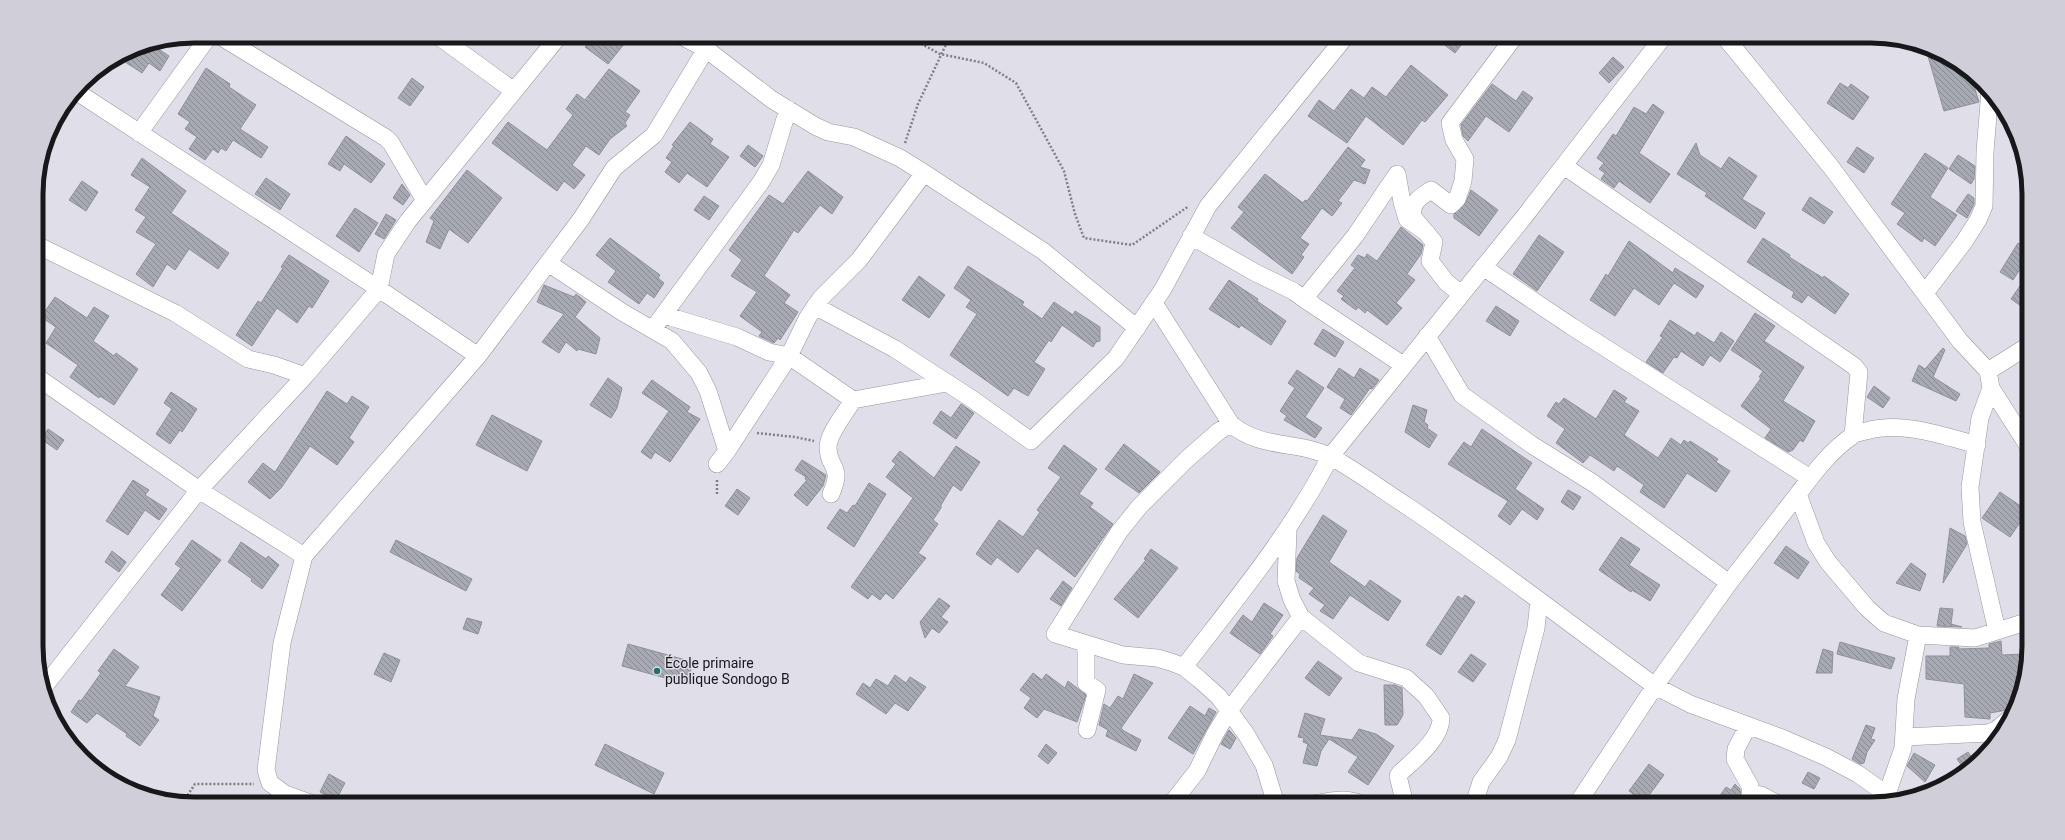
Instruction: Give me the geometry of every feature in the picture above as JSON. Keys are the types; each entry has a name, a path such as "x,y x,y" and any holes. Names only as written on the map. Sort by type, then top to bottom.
{"street":[{"path":"139,133 204,43"},
{"path":"231,43 386,138 391,143 424,199"},
{"path":"448,43 514,91"},
{"path":"47,682 199,490 305,376 378,289 386,254 424,199 553,43"},
{"path":"293,797 285,794 270,783 266,770 282,643 304,556 478,356 581,219 614,168 654,135 707,43"},
{"path":"709,43 724,61 751,84 788,109 828,132 854,137 900,158 1043,251 1137,328"},
{"path":"815,306 895,349 1031,441 1116,358 1154,303 1208,206 1340,43"},
{"path":"1461,294 1446,282 1430,261 1434,242 1412,216 1413,206 1420,197 1431,190 1451,205 1456,199 1463,181 1465,159 1454,140 1450,123 1510,43"},
{"path":"1184,668 1288,531 1312,493 1330,457 1564,166 1659,43"},
{"path":"1730,43 1831,167 1960,341 1988,371 1991,388 2022,437"},
{"path":"80,94 478,356"},
{"path":"1925,293 1964,242 1978,220 1984,206 1985,152 1989,100"},
{"path":"653,329 762,182 771,165 788,109"},
{"path":"1564,166 1854,366 1859,372 1853,435"},
{"path":"548,263 622,312 672,341 699,374 708,391 722,457 789,356 815,306 872,245 896,209 924,173"},
{"path":"1304,299 1355,236 1397,174 1402,202 1408,219 1427,233"},
{"path":"1191,236 1256,273 1293,291 1403,365"},
{"path":"43,248 175,313 248,359 274,365 305,376"},
{"path":"1483,267 1571,326 1810,478"},
{"path":"1154,303 1231,424 1240,432 1253,439 1301,447 1330,457 1434,524 1655,686 1690,704 1832,761 1858,774 1885,797"},
{"path":"664,315 737,337 769,352 789,356 853,400 947,383"},
{"path":"1427,336 1462,395 1532,445 1593,483 1729,583"},
{"path":"1988,371 2022,350"},
{"path":"43,381 199,490 304,556"},
{"path":"1991,388 1980,418 1970,488 1972,522 1998,631"},
{"path":"831,494 836,484 837,471 828,445 830,437 853,400"},
{"path":"1231,424 1219,431 1159,486 1119,532 1055,634 1131,657 1144,657 1171,662 1184,668 1219,696 1230,709 1264,764 1274,797"},
{"path":"1582,797 1655,686 1729,583 1826,459 1853,435 1877,428 1895,428 1940,434 1977,445"},
{"path":"1798,494 1816,543 1828,562 1867,608 1884,623 1918,635 1975,638 2022,623"},
{"path":"1288,531 1286,581 1292,600 1301,617 1359,663 1406,678 1426,696 1441,718 1440,725 1427,748 1398,776 1403,797"},
{"path":"1476,797 1481,782 1499,757 1507,740 1536,628 1539,600"},
{"path":"1177,797 1197,771 1215,734 1230,709 1301,617"},
{"path":"1890,796 1905,737 1906,699 1918,635"},
{"path":"1086,644 1086,683 1097,690 1087,730"},
{"path":"1748,726 1736,749 1735,759 1748,780 1751,797"},
{"path":"1905,737 1988,733 1998,728"},
{"path":"1754,797 1761,795 1765,797"}],"path":[{"path":"919,43 940,54 984,63 1016,83 1064,171 1075,214 1084,238 1132,245 1195,202"},
{"path":"900,158 918,104 946,43"},
{"path":"739,431 795,437 828,445"},
{"path":"186,797 195,784 270,783"}],"building":[{"path":"588,43 625,43 608,64 585,47"},
{"path":"1442,43 1463,43 1455,53"},
{"path":"156,48 169,56 160,71 149,63 142,73 125,62 127,59 136,54"},
{"path":"1927,53 1947,63 1971,80 1979,102 1944,111"},
{"path":"1613,57 1624,67 1609,83 1599,73"},
{"path":"1411,65 1448,95 1425,122 1422,120 1403,145 1366,116 1347,143 1308,116 1319,100 1334,111 1351,89 1364,98 1372,87 1386,97"},
{"path":"206,68 230,84 229,87 256,105 240,129 268,147 261,158 233,140 226,151 221,148 218,153 213,149 205,160 189,149 197,137 185,129 190,122 178,114"},
{"path":"609,69 640,91 625,112 630,115 625,123 627,126 610,139 599,155 586,146 572,165 585,175 574,189 564,181 557,191 492,143 508,122 547,150 573,115 566,109 577,94 585,100"},
{"path":"412,78 424,87 410,106 398,98"},
{"path":"1840,83 1848,88 1851,84 1869,97 1853,120 1827,103"},
{"path":"1492,84 1516,101 1523,91 1533,98 1509,132 1486,116 1468,141 1463,136 1461,125"},
{"path":"1653,104 1664,112 1639,153 1670,174 1650,203 1619,181 1614,188 1601,179 1605,173 1599,169 1604,163 1597,158 1613,134 1616,136 1634,107 1646,114"},
{"path":"690,122 713,139 710,144 729,157 707,187 687,173 679,183 665,172 672,162 666,158 674,146 672,145"},
{"path":"346,136 385,164 371,183 344,164 340,171 328,164"},
{"path":"1696,143 1700,155 1721,169 1729,157 1757,176 1742,199 1765,213 1755,229 1705,196 1707,193 1677,174"},
{"path":"748,145 763,156 755,167 740,156"},
{"path":"1348,147 1365,160 1360,167 1370,170 1365,184 1354,180 1338,201 1342,203 1332,216 1322,208 1300,238 1309,244 1301,255 1304,257 1292,274 1231,228 1244,212 1238,207 1265,174 1303,203 1305,200 1307,201"},
{"path":"1857,147 1874,158 1864,173 1847,162"},
{"path":"1925,153 1948,168 1930,197 1957,215 1935,246 1924,238 1922,242 1897,224 1905,213 1891,204"},
{"path":"1958,155 1975,166 1974,179 1971,184 1949,169"},
{"path":"142,158 186,191 171,213 229,253 218,269 189,249 175,270 167,264 153,287 136,274 156,244 136,232 146,217 135,210 150,187 131,175"},
{"path":"467,170 502,198 468,243 449,229 440,249 426,242 434,221 430,218"},
{"path":"808,171 843,197 832,214 820,205 798,233 794,230 764,276 790,295 784,303 798,312 780,340 778,338 774,343 759,336 762,332 740,316 757,292 731,276 742,260 729,250 769,195 783,204"},
{"path":"266,178 290,194 280,210 255,194"},
{"path":"82,181 98,192 86,211 69,200"},
{"path":"402,184 410,195 403,205 393,198"},
{"path":"1471,190 1498,210 1479,236 1454,218 1454,214 1466,202"},
{"path":"1968,194 1974,198 1974,204 1967,218 1956,211"},
{"path":"704,196 719,206 709,220 694,210"},
{"path":"1810,197 1833,212 1824,224 1802,210"},
{"path":"355,208 378,223 359,252 336,236"},
{"path":"386,214 396,220 384,239 375,234"},
{"path":"1401,227 1423,245 1421,254 1407,274 1415,280 1396,303 1402,308 1387,325 1367,310 1365,313 1358,307 1356,310 1341,299 1344,296 1337,291 1355,268 1351,265 1358,255 1365,258 1367,254 1377,261"},
{"path":"1539,235 1564,252 1537,291 1513,274"},
{"path":"610,238 660,275 658,278 664,283 654,298 647,293 639,304 608,282 616,271 596,255"},
{"path":"1763,238 1790,255 1789,257 1823,278 1824,276 1849,294 1835,314 1808,295 1802,303 1792,297 1794,292 1747,262"},
{"path":"1629,241 1673,273 1675,268 1704,286 1696,298 1674,283 1659,305 1634,288 1615,316 1590,300 1606,274 1608,276"},
{"path":"2022,241 2022,266 2013,280 2000,272 2018,243 2020,244"},
{"path":"289,255 329,281 312,308 309,306 297,323 277,308 252,346 236,335 258,301 261,303 283,268 281,267"},
{"path":"968,266 1024,302 1022,305 1042,319 1054,302 1073,315 1075,311 1100,327 1100,341 1096,342 1093,347 1062,325 1051,342 1049,340 1034,362 1045,369 1028,396 1014,388 1008,396 950,355 977,314 966,307 971,300 954,288"},
{"path":"919,276 945,295 929,318 902,300"},
{"path":"1229,280 1258,299 1257,301 1286,321 1271,345 1241,325 1239,328 1209,309"},
{"path":"2022,283 2022,307 2011,299"},
{"path":"544,285 574,297 576,294 586,302 575,317 600,338 596,354 578,349 577,351 566,342 559,353 542,342 564,314 537,302"},
{"path":"55,297 87,318 94,307 109,316 93,341 114,356 116,353 138,369 114,405 100,396 99,398 70,377 78,365 46,343 56,327 43,318 43,314"},
{"path":"1496,306 1519,321 1510,336 1486,321"},
{"path":"1755,313 1775,326 1764,341 1804,367 1783,401 1815,421 1803,442 1800,440 1793,450 1788,452 1765,438 1771,429 1741,406 1761,378 1759,377 1763,371 1731,350"},
{"path":"1670,320 1695,336 1697,332 1714,343 1721,332 1734,341 1720,362 1710,355 1703,366 1681,351 1677,358 1674,357 1663,373 1646,362 1663,337 1660,336"},
{"path":"1323,329 1344,342 1335,357 1314,344"},
{"path":"1943,348 1945,350 1933,377 1960,394 1956,401 1912,381 1919,365 1925,369"},
{"path":"1339,368 1354,378 1360,368 1379,380 1372,389 1370,388 1351,415 1340,408 1345,399 1327,387"},
{"path":"1297,370 1324,388 1305,417 1322,428 1315,438 1284,420 1287,416 1280,411 1295,388 1288,383"},
{"path":"608,378 622,388 617,408 611,418 590,405"},
{"path":"652,380 690,407 687,412 700,419 670,462 655,452 651,459 641,452 669,411 642,393"},
{"path":"1874,386 1890,398 1883,408 1867,397"},
{"path":"1614,390 1627,398 1624,402 1639,411 1624,435 1658,458 1671,438 1681,445 1684,440 1688,443 1690,441 1718,459 1716,462 1730,471 1716,492 1687,473 1664,508 1640,492 1644,485 1617,466 1614,471 1590,455 1583,463 1556,443 1565,429 1547,416 1556,402 1559,404 1564,398 1596,419"},
{"path":"327,391 347,404 352,396 369,407 349,438 354,442 337,465 310,446 281,488 270,499 248,482 263,463 275,472"},
{"path":"171,392 197,409 182,432 180,430 170,444 156,434 172,409 164,403"},
{"path":"961,404 974,413 956,439 933,423 941,411 951,418"},
{"path":"1413,405 1427,410 1424,422 1428,425 1427,428 1437,435 1429,448 1405,432"},
{"path":"492,415 542,441 527,471 476,445"},
{"path":"48,429 64,440 57,450 43,440 43,436"},
{"path":"1482,429 1532,463 1515,489 1544,509 1537,520 1522,509 1510,525 1498,516 1508,501 1448,464 1464,442 1471,447"},
{"path":"1124,444 1160,472 1139,493 1105,469"},
{"path":"1064,445 1097,469 1079,494 1093,503 1090,507 1113,524 1075,577 1037,548 1018,573 997,557 991,565 976,554 999,520 1023,537 1040,512 1037,510 1061,477 1048,468"},
{"path":"956,446 980,462 961,491 953,485 941,505 941,508 933,520 938,524 918,553 926,558 893,599 886,593 880,600 872,594 868,599 851,587 913,498 886,477 896,464 892,461 900,451 934,478"},
{"path":"802,460 826,475 823,486 807,506 794,495 807,480 805,479 806,477 795,470"},
{"path":"133,480 149,490 145,495 167,509 159,520 145,510 128,535 106,521"},
{"path":"869,483 886,494 854,547 827,528 840,509 847,513 853,505 855,506"},
{"path":"737,489 750,498 738,515 725,506"},
{"path":"1568,490 1581,497 1573,510 1561,502"},
{"path":"2000,492 2022,507 2022,520 2010,537 1982,518"},
{"path":"1323,515 1347,531 1329,562 1365,587 1370,580 1401,601 1388,621 1350,595 1333,619 1320,611 1325,605 1309,594 1314,588 1299,578 1300,574 1296,571 1297,558"},
{"path":"1950,528 1965,536 1967,544 1943,583"},
{"path":"1621,537 1640,549 1629,565 1660,585 1650,601 1632,590 1631,592 1599,570"},
{"path":"192,540 221,560 182,611 161,595 181,568 175,564"},
{"path":"396,540 472,579 466,591 390,552"},
{"path":"241,542 266,559 268,556 279,565 262,589 251,581 252,579 228,562"},
{"path":"1786,546 1809,562 1798,579 1774,563"},
{"path":"1151,549 1178,568 1138,618 1114,599 1146,560 1144,559"},
{"path":"112,551 126,562 119,572 105,562"},
{"path":"1911,563 1926,574 1920,591 1896,583"},
{"path":"1063,581 1072,588 1061,606 1050,599"},
{"path":"1465,595 1475,602 1441,655 1426,645 1458,596 1462,599"},
{"path":"939,598 950,606 941,617 948,622 939,633 932,628 925,638 920,622"},
{"path":"1264,603 1283,615 1270,634 1273,636 1260,654 1230,633 1243,615 1252,622"},
{"path":"1940,608 1953,609 1951,624 1962,627 1937,626"},
{"path":"467,618 482,622 478,634 463,629"},
{"path":"2001,641 2002,655 2022,654 2021,666 2014,695 2008,710 1990,713 1990,719 1965,717 1964,684 1926,679 1926,656 1950,656 1950,647 1959,647 1958,649 1989,648 1989,644"},
{"path":"1840,642 1895,658 1891,669 1837,654"},
{"path":"628,644 693,662 687,684 622,666"},
{"path":"114,649 139,667 125,686 160,697 153,716 159,720 140,746 126,736 127,734 97,713 87,723 71,712 79,700 81,701 101,673 98,671"},
{"path":"1823,649 1833,652 1832,673 1816,673"},
{"path":"384,653 400,660 391,682 374,674"},
{"path":"1471,654 1486,664 1473,682 1458,672"},
{"path":"1318,661 1342,678 1329,696 1305,678"},
{"path":"1033,673 1042,680 1046,674 1065,688 1068,681 1086,695 1077,722 1044,709 1037,718 1024,708 1031,698 1020,690"},
{"path":"1134,674 1153,683 1121,728 1141,740 1136,751 1106,736 1108,730 1099,725 1104,704 1110,708 1118,696 1123,699"},
{"path":"895,675 906,683 910,677 926,687 908,711 895,703 886,714 856,694 863,683 870,688 876,679 888,686"},
{"path":"1384,685 1395,685 1402,688 1403,715 1397,725 1385,725"},
{"path":"1190,706 1205,716 1209,708 1216,712 1193,754 1168,738"},
{"path":"1305,713 1325,719 1320,735 1352,740 1359,729 1376,734 1394,746 1368,785 1348,772 1358,757 1329,739 1321,751 1317,766 1303,763 1308,744 1303,742 1304,738 1298,737"},
{"path":"1866,725 1875,728 1871,739 1875,740 1867,752 1864,763 1860,764 1852,759"},
{"path":"1229,730 1236,738 1230,749 1221,744"},
{"path":"605,744 664,773 654,794 595,765"},
{"path":"1046,744 1057,753 1048,764 1038,756"},
{"path":"1968,752 1973,758 1962,767 1957,759"},
{"path":"1914,753 1935,765 1925,782 1907,766"},
{"path":"1649,764 1664,775 1648,797 1637,797 1629,791"},
{"path":"1808,772 1820,778 1814,789 1802,783"},
{"path":"329,774 345,783 338,797 330,797 320,792"},
{"path":"1735,784 1740,789 1741,797 1719,797 1726,787 1731,790"}],"place":[{"name":"École primaire publique Sondogo B","path":"657,671"}]}
